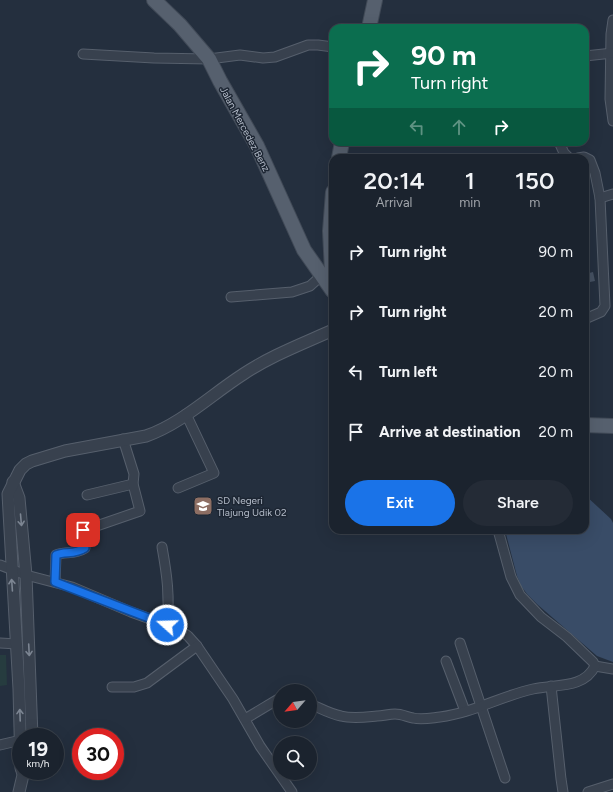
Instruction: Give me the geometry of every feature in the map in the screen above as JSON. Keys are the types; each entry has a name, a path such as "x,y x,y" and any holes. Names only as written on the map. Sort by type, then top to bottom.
{"main road":[{"name":"Jalan Mercedez Benz","path":"154,0 180,25 209,59 256,146 304,250 329,287"},
{"path":"370,24 375,0"},
{"path":"589,425 613,426"}],"street":[{"path":"613,20 610,99 613,121"},
{"path":"83,54 209,59 240,55 263,58 275,57 308,45 329,46"},
{"path":"589,56 611,53"},
{"path":"589,160 595,173 600,198 605,306 601,312 589,317"},
{"path":"600,198 613,194"},
{"path":"231,297 292,292 310,286 321,276"},
{"path":"20,728 8,494 20,470 32,461 65,451 123,439 146,436 156,432 186,414 243,374 278,355 329,332"},
{"path":"178,488 215,472 186,414"},
{"path":"55,582 56,555 73,553 85,548 81,533 82,531 140,511 133,484 134,474 123,439"},
{"path":"13,482 19,498 26,575 32,728"},
{"path":"87,495 133,484"},
{"path":"499,534 511,577 520,595 544,620 584,652 595,666 613,669"},
{"path":"162,547 166,569 169,604 167,625"},
{"path":"0,565 26,575 55,582 178,629 188,636 197,646 245,719 270,761 292,792"},
{"path":"0,643 17,644"},
{"path":"460,643 506,778"},
{"path":"112,686 134,687 147,683 197,646"},
{"path":"446,661 465,711"},
{"path":"317,707 342,717 355,718 394,713 414,718 429,718 482,707 521,692 551,686 565,685 582,680 592,672 595,666"},
{"path":"551,686 563,792"},
{"path":"245,719 273,702"},
{"path":"0,745 12,742"},
{"path":"19,792 21,780"},
{"path":"588,792 613,784"}],"green space":[{"path":"0,655 6,655 7,685 0,686"}],"water":[{"path":"589,499 611,519 613,523 613,662 597,656 538,605 521,586 506,534 589,534"}],"building":[{"path":"593,272 595,281 589,282 589,273"}],"place":[{"name":"SD Negeri Tlajung Udik 02","path":"203,506"}],"route":[{"path":"83,530 81,533 85,548 83,550 56,555 55,582 72,587 131,612 167,625"}]}
